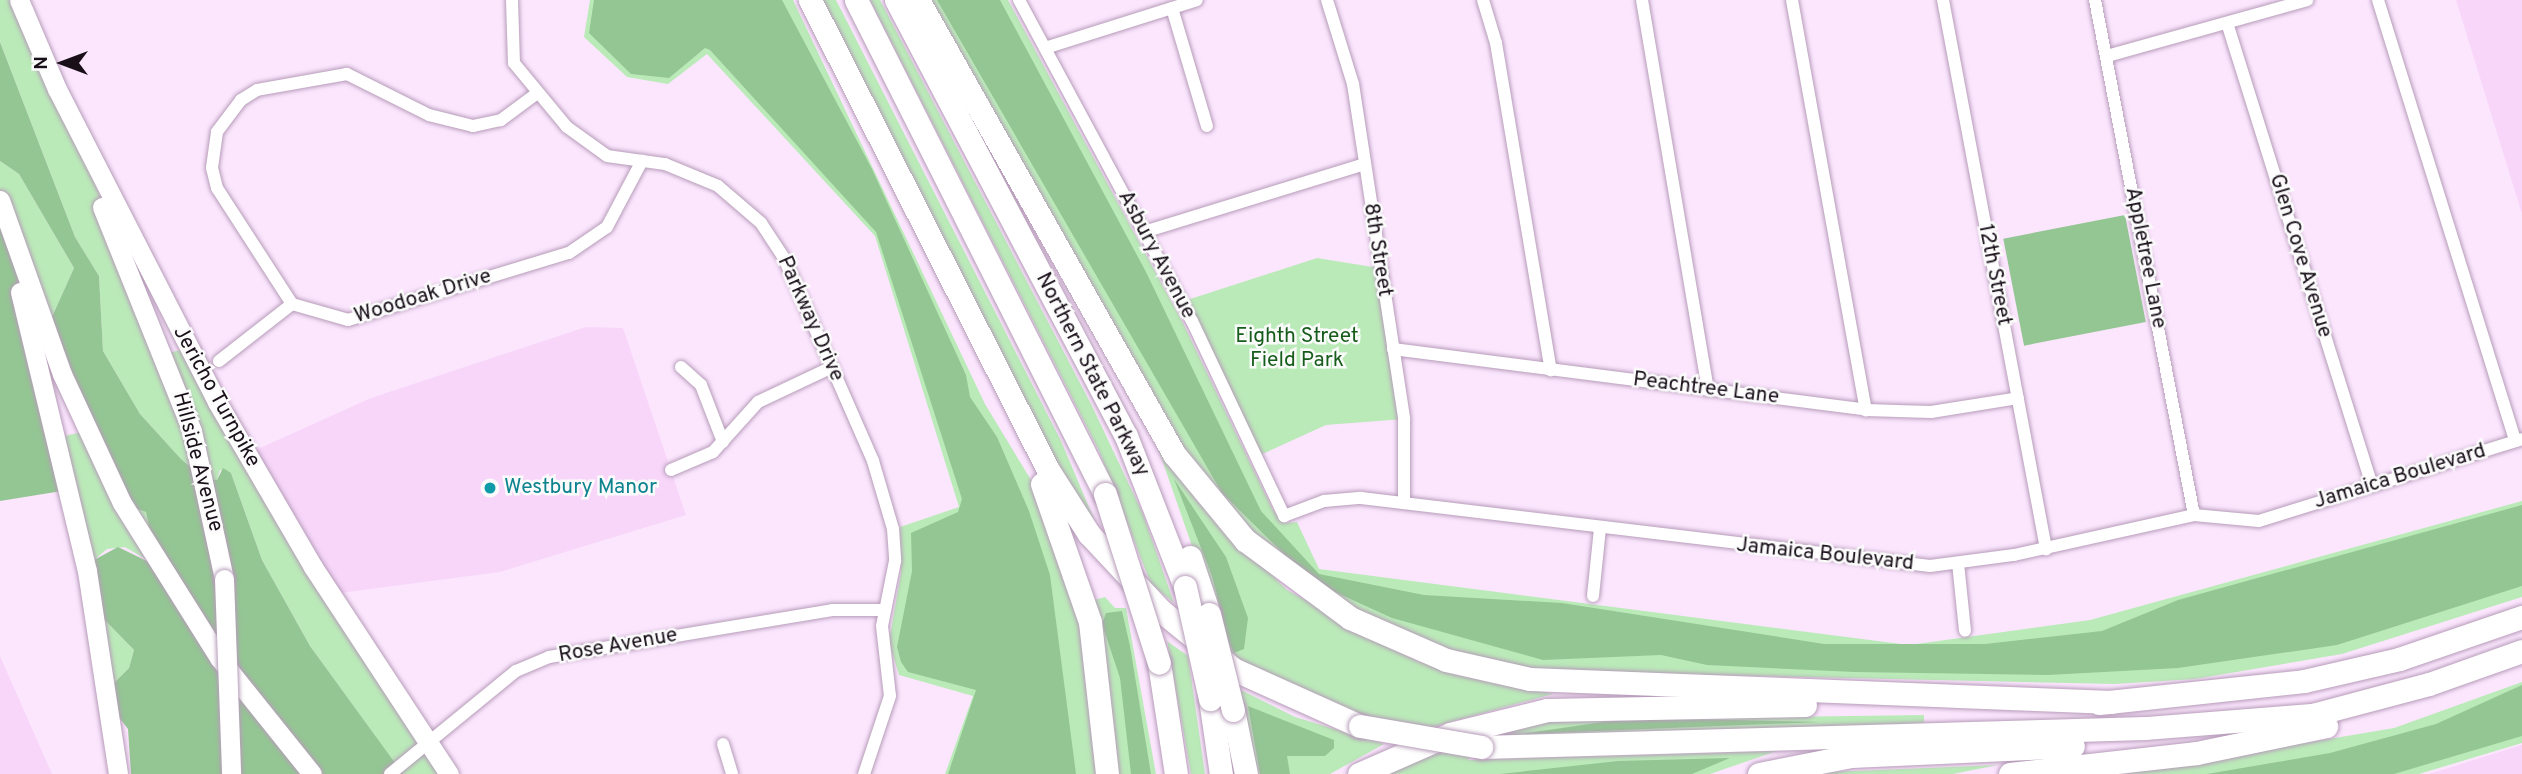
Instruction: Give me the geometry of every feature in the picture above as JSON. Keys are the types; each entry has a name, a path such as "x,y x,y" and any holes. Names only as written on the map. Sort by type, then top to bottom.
{"highway":[{"path":"810,0 1048,470 1096,542 1160,610 1233,669 1360,726 1481,747 2146,728 2312,715"},
{"name":"Northern State Parkway","path":"856,0 1105,494 1158,663 1176,774"},
{"name":"Northern State Parkway","path":"896,0 1146,480 1185,587 1210,699 1221,774"},
{"path":"918,0 1174,454 1245,540 1350,618 1446,660 1530,679 2112,702"},
{"path":"941,258 968,338 1052,506 1080,583 1099,666 1107,774"},
{"path":"1146,480 1192,560 1209,614 1246,774"},
{"path":"1359,774 1477,725 1573,707 2112,702 2316,678 2522,617"},
{"path":"2010,774 2288,736 2522,651"},
{"path":"1759,774 1851,757 2215,736 2406,691"}],"main road":[{"name":"Jericho Turnpike","path":"19,0 57,89 247,454 449,774"},
{"name":"Hillside Avenue","path":"57,89 188,418 224,579 231,774"},
{"path":"2,208 86,571 118,774"},
{"path":"2,208 62,374 134,525 219,659 312,774"}],"street":[{"name":"Parkway Drive","path":"512,0 510,49 536,94 589,148 642,161 718,186 761,223 784,258 873,461 894,529 895,561 883,610 890,696 864,774"},
{"name":"Asbury Avenue","path":"1019,0 1144,232 1284,516"},
{"path":"1045,48 1197,0"},
{"name":"8th Street","path":"1327,0 1353,84 1406,440 1404,503"},
{"path":"1483,0 1496,43 1551,370"},
{"path":"1642,0 1708,390"},
{"path":"1792,0 1866,410"},
{"name":"12th Street","path":"1943,0 2046,549"},
{"name":"Appletree Lane","path":"2095,0 2194,515"},
{"path":"2107,56 2228,26 2284,3 2307,0"},
{"path":"2378,0 2519,440"},
{"path":"1172,8 1207,126"},
{"name":"Glen Cove Avenue","path":"2228,26 2372,486"},
{"path":"219,361 292,304 217,188 212,168 217,132 241,100 257,90 346,74 429,115 473,126 501,120 536,94"},
{"name":"Woodoak Drive","path":"292,304 333,320 369,317 569,253 607,227 642,161"},
{"path":"1144,232 1365,164"},
{"name":"Peachtree Lane","path":"1393,349 1866,410 1931,412 2018,398"},
{"path":"681,366 701,385 723,442"},
{"path":"671,470 723,442 758,402 832,366"},
{"name":"Jamaica Boulevard","path":"1284,516 1345,498 1404,503 1902,566 1958,563 2046,549 2194,515 2250,523 2519,440"},
{"path":"1592,596 1600,528"},
{"path":"1958,563 1965,631"},
{"name":"Rose Avenue","path":"390,774 516,671 549,657 832,610 883,610"},
{"path":"723,744 732,774"}],"shaded area":[{"path":"2456,0 2522,0 2522,214"},
{"path":"586,327 623,328 686,515 500,572 332,594 247,454 371,398"},
{"path":"0,656 52,774 0,774"},
{"path":"2522,745 2522,774 2429,774"}],"green space":[{"path":"0,0 19,0 165,354 188,348 449,774 403,774 398,768 310,646 262,560 231,473 220,470 217,481 205,479 181,459 140,414 103,351 99,276 75,237 0,42"},
{"path":"590,0 793,0 985,404 1031,480 1067,574 1085,651 1097,774 945,774 973,696 899,675 889,642 901,572 900,527 959,507 875,236 707,54 668,84 627,77 584,37"},
{"path":"594,0 782,0 872,169 966,375 970,397 997,437 1029,511 1050,575 1076,774 948,774 976,690 908,672 901,662 897,647 912,571 911,533 958,512 962,499 876,232 710,50 705,48 669,78 631,74 589,33"},
{"path":"818,0 836,0 1061,441 1100,533 1067,485"},
{"path":"870,0 880,0 1092,406 1143,514 1174,603 1151,584 1099,451"},
{"path":"927,0 1008,0 1183,323 1273,510 1284,523 1297,522 1319,569 1909,645 2090,620 2522,501 2522,597 2342,654 2195,679 2114,684 1527,671 1457,654 1372,619 1302,577 1252,537 1197,471"},
{"path":"937,0 1000,0 1146,272 1261,511 1319,574 1424,595 1562,603 1824,644 1985,644 2102,631 2178,600 2522,505 2522,586 2337,645 2178,668 2048,675 1854,672 1707,665 1661,655 1543,660 1392,618 1335,592 1288,558 1222,493"},
{"path":"0,42 75,237 99,276 103,351 140,414 181,459 205,479 217,480 223,468 231,473 262,560 310,646 403,774 131,774 128,729 111,707 111,686 129,668 134,650 94,609 94,560 118,547 157,566 146,512 122,503 47,328 74,268 19,174 0,161"},
{"path":"0,161 19,174 74,268 47,328 0,200"},
{"path":"0,200 68,490 0,501"},
{"path":"2125,215 2146,322 2024,346 2003,239"},
{"name":"Eighth Street Field Park","path":"1317,258 1379,268 1404,419 1326,425 1256,457 1181,302"},
{"path":"87,431 146,512 159,567 125,547 107,549 94,560 55,438"},
{"path":"1153,434 1196,500 1287,590 1419,662 1553,694 1421,730 1342,711 1230,655"},
{"path":"1174,479 1226,557 1248,618 1244,649 1234,653 1229,644 1212,576"},
{"path":"1105,597 1115,608 1126,608 1156,774 1113,774 1091,601"},
{"path":"94,609 134,650 129,668 111,686"},
{"path":"1122,611 1151,774 1131,774 1120,678 1102,624 1106,613"},
{"path":"1167,641 1188,656 1205,774 1191,774"},
{"path":"2522,682 2522,743 2419,774 2123,774 2394,728"},
{"path":"2522,685 2522,736 2394,774 2207,774 2330,753 2436,724"},
{"path":"1237,688 1295,717 1384,744 1330,774 1254,774"},
{"path":"1248,706 1334,740 1334,748 1325,756 1287,756 1290,774 1260,774"},
{"path":"1924,715 1924,723 1492,738 1468,760 1777,751 1710,774 1381,774 1497,731 1551,720"},
{"path":"1624,719 1734,720 1820,722 1521,734"},
{"path":"1730,758 1692,774 1500,774 1618,761"},
{"path":"1998,765 1953,774 1819,774 1831,772"}],"place":[{"name":"Westbury Manor","path":"490,488"}]}
